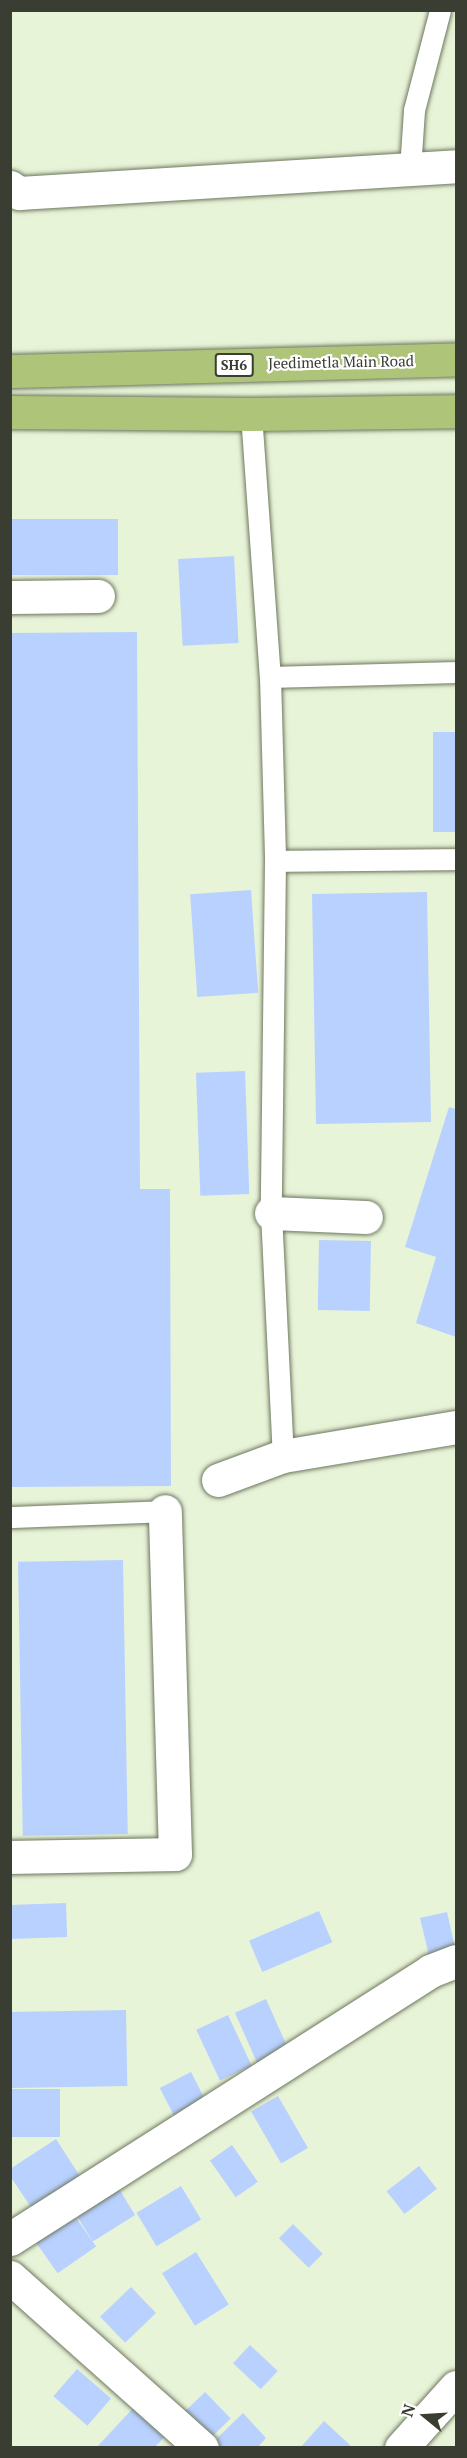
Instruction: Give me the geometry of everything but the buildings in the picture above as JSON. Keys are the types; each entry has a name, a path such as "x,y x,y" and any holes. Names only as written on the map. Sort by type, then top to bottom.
{"main road":[{"name":"Jeedimetla Main Road","path":"10,371 456,359"},
{"path":"10,412 251,414 456,411"}],"street":[{"path":"10,187 19,194 456,166"},
{"path":"10,597 98,596"},
{"path":"271,1213 366,1217"},
{"path":"218,1480 283,1456 456,1427"},
{"path":"10,1857 175,1854 165,1511"},
{"path":"10,2239 420,1977 456,1962"},
{"path":"10,2277 202,2448"},
{"path":"401,2448 456,2387"}],"lane":[{"path":"410,169 414,110 440,10"},
{"path":"251,414 270,677 275,861 271,1213 283,1456"},
{"path":"270,677 456,672"},
{"path":"275,861 456,859"},
{"path":"10,1517 165,1511"}]}
